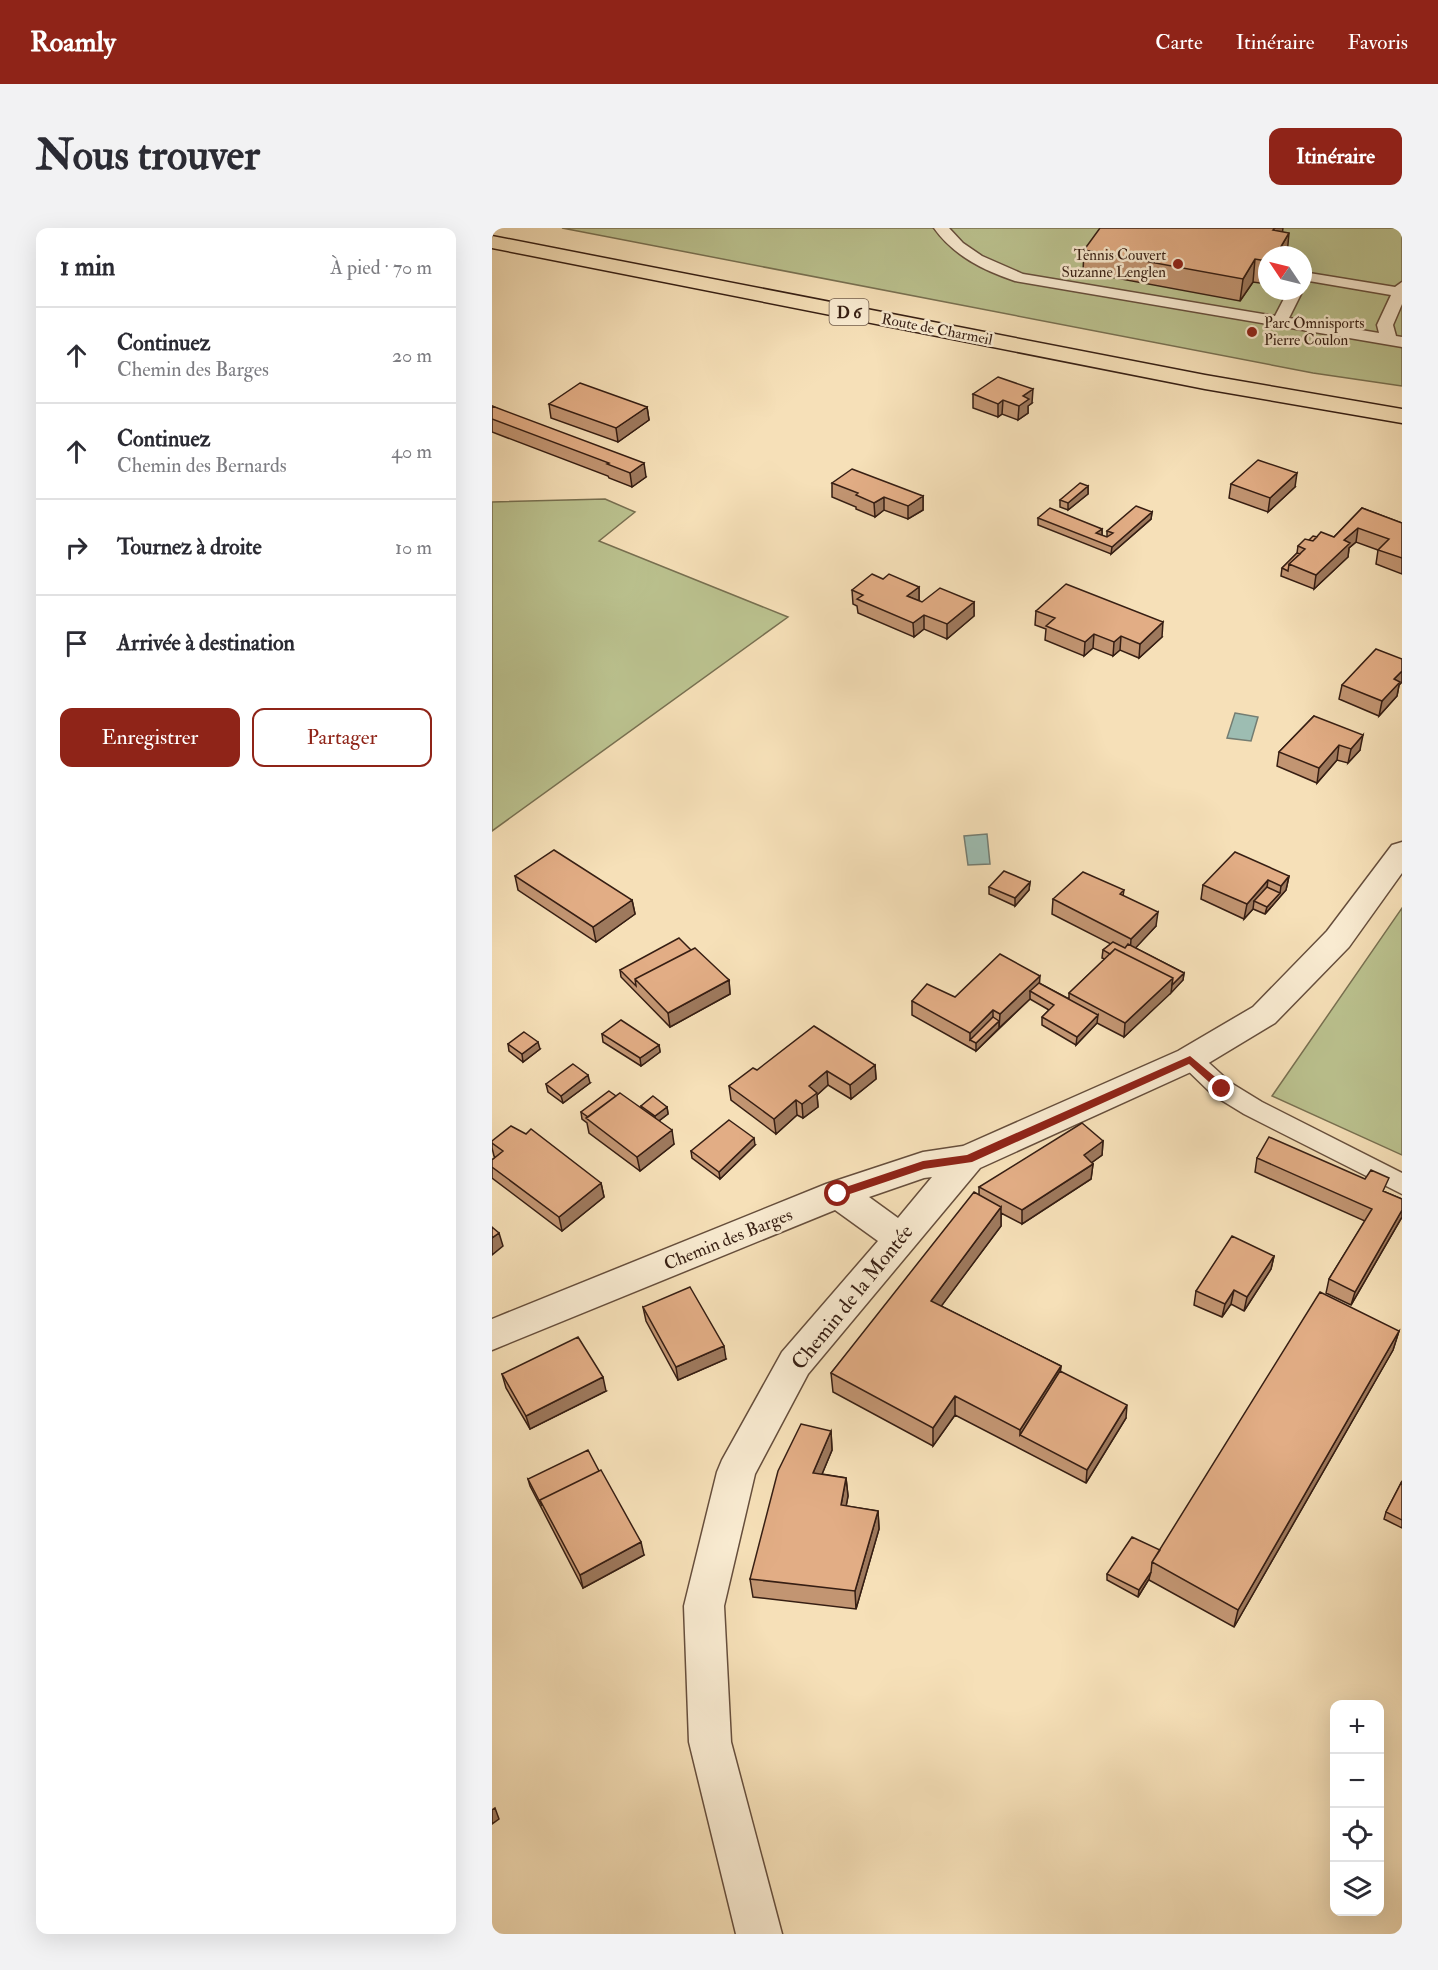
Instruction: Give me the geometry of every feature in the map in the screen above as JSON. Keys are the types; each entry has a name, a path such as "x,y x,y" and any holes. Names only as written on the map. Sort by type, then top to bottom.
{"main road":[{"name":"Route de Charmeil","path":"492,242 1205,382 1402,416"},
{"name":"Route de Charmeil","path":"1205,382 1402,406"}],"street":[{"path":"968,1159 1190,1059 1264,1015 1338,939 1402,852"},
{"name":"Chemin des Barges","path":"492,1335 838,1194 923,1165 968,1159"},
{"name":"Chemin de la Montée","path":"759,1934 710,1742 704,1606 736,1472 795,1363 968,1159"},
{"path":"838,1194 900,1238"}],"lane":[{"path":"941,228 964,252 985,266 1020,278 1395,341"},
{"path":"1312,277 1401,290 1385,325 1395,341"},
{"path":"1279,323 1291,300"},
{"path":"1190,1059 1222,1089 1253,1108 1402,1184"}],"green space":[{"name":"Parc Omnisports Pierre Coulon","path":"562,228 1402,228 1402,386 1313,373"},
{"path":"605,499 635,512 599,541 788,617 492,831 492,502"},
{"path":"1402,908 1402,1155 1272,1096"}],"water":[{"path":"1235,713 1258,717 1251,741 1227,738"},
{"path":"987,834 990,864 968,865 964,836"}],"building":[{"path":"1100,228 1275,228 1273,230 1289,233 1281,246 1258,246 1258,260 1255,259 1243,279 1084,250"},
{"path":"998,377 1033,389 1023,396 1029,399 1019,406 1003,400 998,404 973,394"},
{"path":"580,383 647,407 616,428 549,404"},
{"path":"492,406 644,463 630,473 492,419"},
{"path":"1258,460 1297,473 1270,498 1231,484"},
{"path":"852,469 923,496 908,506 884,497 874,503 856,495 858,493 832,483"},
{"path":"1080,483 1088,486 1068,503 1060,500"},
{"path":"1136,506 1152,512 1112,547 1038,518 1050,508 1102,529 1096,533 1107,537 1113,533 1107,531"},
{"path":"1362,508 1402,523 1402,558 1378,550 1389,539 1358,528 1344,540 1350,543 1316,575 1289,564 1305,549 1298,546 1305,539 1313,541 1321,532 1334,537"},
{"path":"1297,553 1300,554 1289,564 1288,571 1282,568"},
{"path":"872,574 883,579 889,574 919,587 907,596 922,602 940,588 974,602 947,624 924,615 913,623 857,599 863,595 852,590"},
{"path":"1066,584 1163,622 1140,644 1121,636 1114,642 1094,634 1085,642 1046,626 1055,618 1036,611"},
{"path":"1376,649 1402,659 1402,671 1394,679 1400,682 1382,701 1342,685"},
{"path":"1314,716 1363,735 1351,749 1339,745 1319,768 1279,752"},
{"path":"554,850 632,900 593,927 515,876"},
{"path":"1235,852 1289,876 1281,886 1268,880 1247,904 1203,885"},
{"path":"1004,871 1030,882 1015,898 989,887"},
{"path":"1083,872 1124,890 1120,894 1158,912 1131,939 1053,899"},
{"path":"1267,887 1280,893 1267,907 1254,901"},
{"path":"679,938 691,950 635,979 636,986 620,970"},
{"path":"1113,942 1125,948 1128,944 1184,973 1172,985 1173,978 1115,949 1110,954 1103,950"},
{"path":"695,948 729,980 668,1013 635,979"},
{"path":"1115,949 1173,978 1125,1023 1069,993"},
{"path":"1000,954 1040,976 1000,1014 993,1010 970,1033 912,1001 927,984 955,997"},
{"path":"1039,983 1098,1015 1077,1037 1042,1017 1054,1005 1030,991"},
{"path":"993,1017 999,1021 976,1043 970,1040"},
{"path":"621,1020 659,1045 640,1058 602,1034"},
{"path":"814,1026 875,1065 850,1085 827,1071 809,1086 817,1093 802,1104 796,1100 774,1119 729,1086 753,1068 757,1070"},
{"path":"524,1032 538,1042 522,1054 508,1044"},
{"path":"573,1064 588,1075 561,1096 546,1084"},
{"path":"609,1091 616,1096 588,1117 581,1112"},
{"path":"620,1093 672,1130 637,1157 586,1118"},
{"path":"653,1096 667,1107 655,1116 641,1106"},
{"path":"729,1120 754,1138 719,1172 691,1151"},
{"path":"1082,1123 1103,1141 1084,1155 1093,1164 1022,1210 979,1187"},
{"path":"511,1126 526,1134 531,1129 601,1183 559,1217 492,1167 492,1160 503,1151 492,1141"},
{"path":"1269,1137 1365,1179 1371,1170 1389,1178 1383,1191 1402,1199 1402,1210 1355,1292 1329,1279 1372,1209 1257,1158"},
{"path":"974,1192 1001,1207 931,1301 1061,1366 1020,1430 955,1396 933,1428 831,1373"},
{"path":"492,1227 499,1233 492,1238"},
{"path":"1232,1236 1274,1256 1247,1297 1234,1290 1225,1304 1196,1291"},
{"path":"690,1287 724,1346 676,1367 643,1307"},
{"path":"1320,1292 1399,1331 1238,1610 1152,1562"},
{"path":"578,1337 603,1377 526,1416 502,1374"},
{"path":"1060,1371 1127,1405 1087,1470 1020,1435"},
{"path":"801,1424 831,1431 813,1473 846,1478 841,1505 878,1511 855,1591 750,1579 778,1471"},
{"path":"588,1450 599,1471 540,1500 542,1506 528,1479"},
{"path":"601,1470 641,1542 580,1575 540,1500"},
{"path":"1402,1481 1402,1520 1386,1512"},
{"path":"1132,1537 1160,1550 1152,1562 1151,1572 1139,1590 1107,1574"}],"place":[{"name":"Tennis Couvert Suzanne Lenglen","path":"1178,264"},
{"name":"Parc Omnisports Pierre Coulon","path":"1252,332"}],"route":[{"path":"838,1194 923,1165 968,1159 1190,1059 1222,1089"}]}
